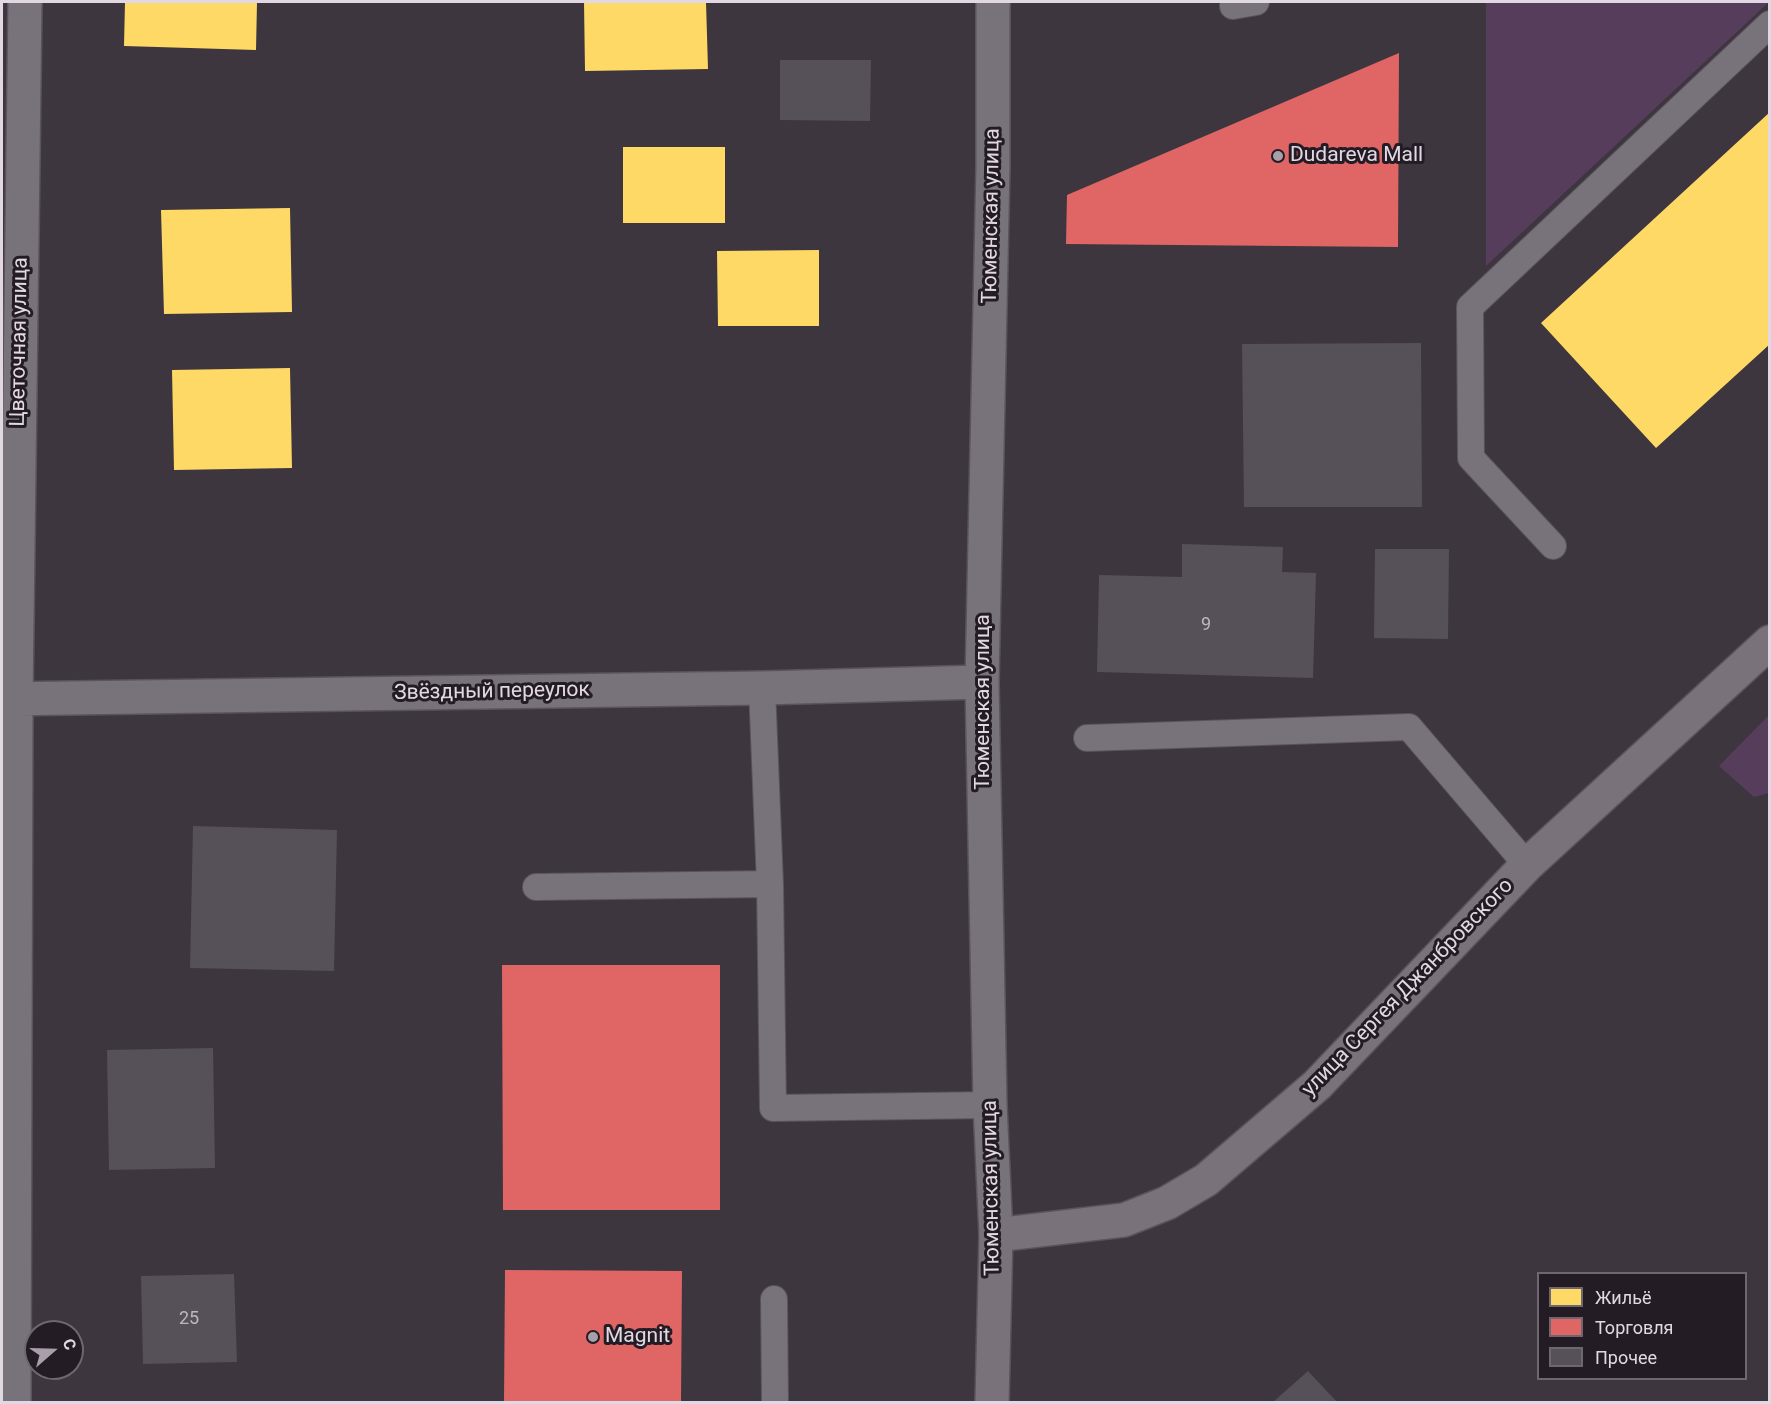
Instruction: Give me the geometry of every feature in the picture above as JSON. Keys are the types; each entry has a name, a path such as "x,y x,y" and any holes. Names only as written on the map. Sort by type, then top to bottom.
{"street":[{"name":"Цветочная улица","path":"14,1402 9,699 25,2"},
{"name":"Тюменская улица","path":"992,1402 996,1235 990,1105 982,682 993,177 993,2"},
{"name":"улица Сергея Джанбровского","path":"996,1235 1124,1220 1167,1203 1206,1180 1317,1085 1527,866 1770,642"},
{"name":"Звёздный переулок","path":"9,699 762,688 982,682"}],"lane":[{"path":"1553,546 1471,458 1470,307 1770,24"},
{"path":"762,688 770,884 772,1108 990,1105"},
{"path":"1087,738 1409,728 1527,866"},
{"path":"536,887 770,884"},
{"path":"774,1299 775,1402"}],"shaded area":[{"path":"1486,2 1769,2 1486,266"},
{"path":"1769,715 1769,793 1754,797 1719,766"}],"building: Жильё":[{"path":"125,2 257,2 256,50 124,46"},
{"path":"584,2 706,2 708,69 585,71"},
{"path":"1770,112 1770,344 1656,448 1541,323"},
{"path":"623,147 725,147 725,223 623,223"},
{"path":"290,208 292,312 164,314 161,210"},
{"path":"819,250 819,326 718,326 717,251"},
{"path":"290,368 292,468 174,470 172,370"}],"building: Торговля":[{"name":"Dudareva Mall","path":"1399,53 1398,247 1066,244 1067,195"},
{"path":"502,965 720,965 720,1210 503,1210"},
{"name":"Magnit","path":"505,1270 682,1271 681,1402 504,1402"}],"building: Прочее":[{"path":"780,60 871,60 870,121 780,120"},
{"path":"1421,343 1422,507 1244,507 1242,344"},
{"path":"1182,544 1283,547 1282,572 1316,573 1313,678 1097,672 1099,575 1182,577"},
{"path":"1375,549 1449,549 1448,639 1374,638"},
{"path":"193,826 337,830 334,971 190,968"},
{"path":"213,1048 215,1168 109,1170 107,1050"},
{"path":"234,1274 237,1362 143,1364 141,1276"},
{"path":"1308,1371 1337,1402 1273,1402"}],"place":[{"name":"Dudareva Mall","path":"1278,156"},
{"name":"Magnit","path":"593,1337"}]}
